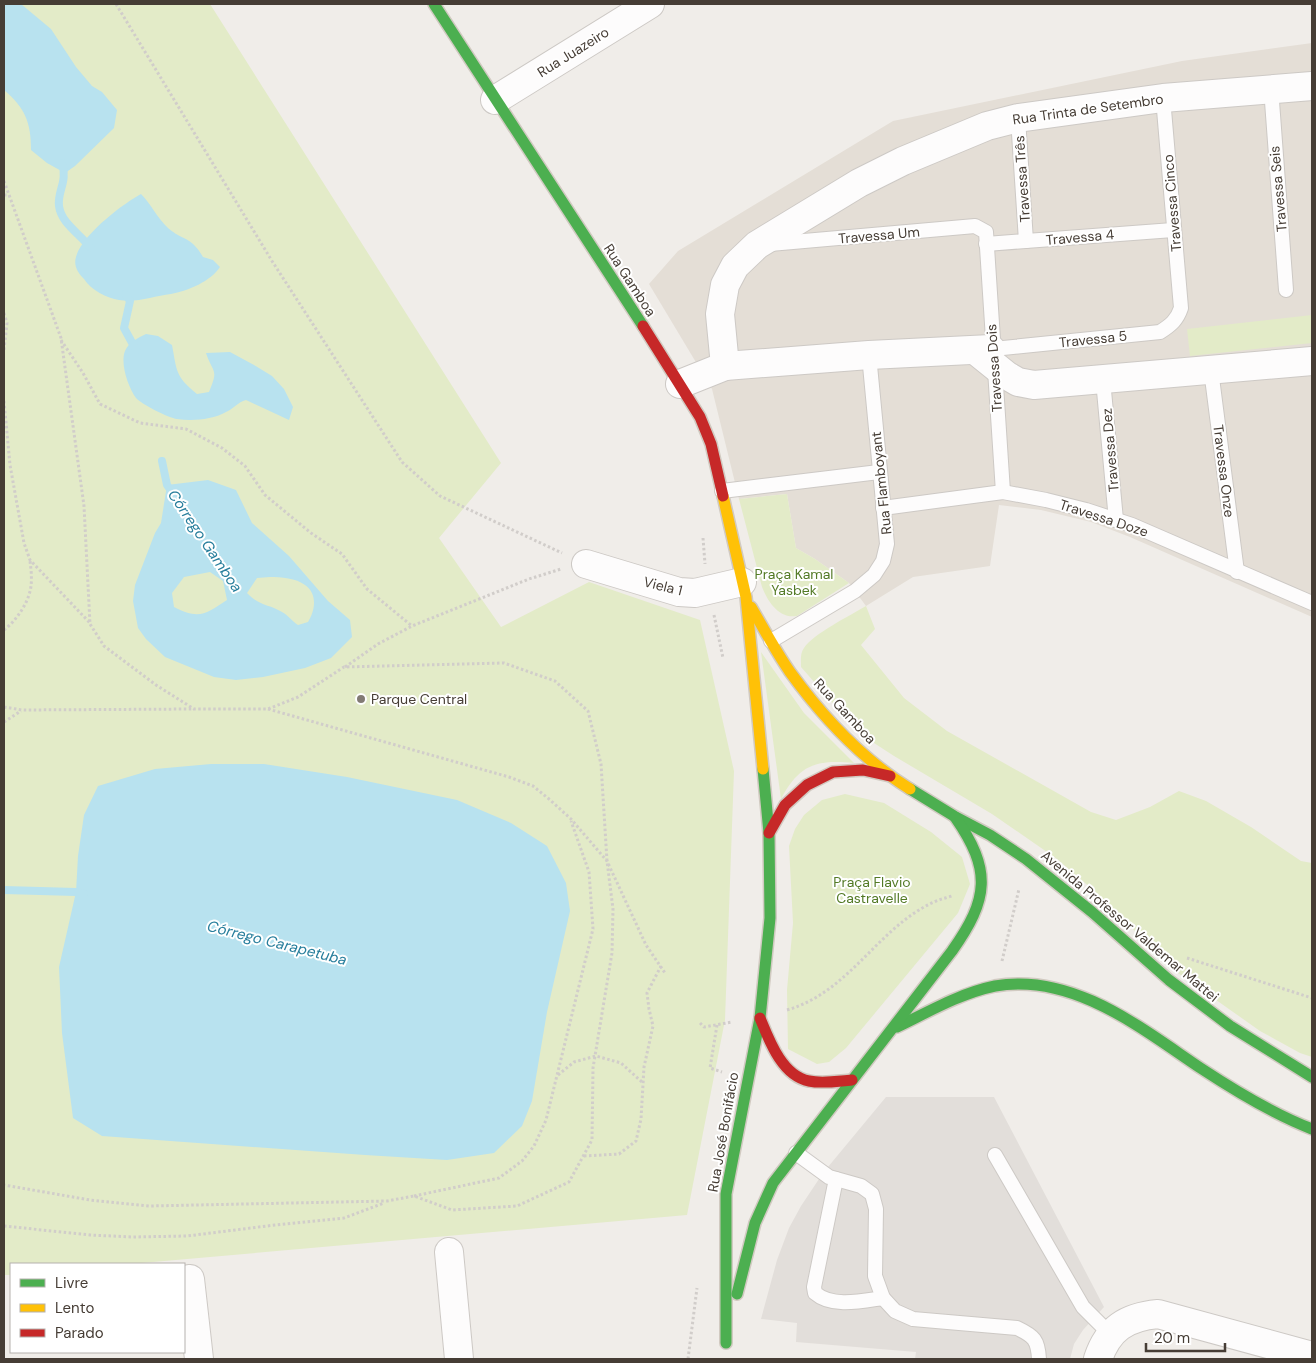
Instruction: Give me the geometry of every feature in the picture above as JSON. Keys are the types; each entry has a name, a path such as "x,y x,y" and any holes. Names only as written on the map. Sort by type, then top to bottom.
{"main road":[{"name":"Rua Gamboa","path":"434,4 680,384 700,417 711,444 744,589 768,833"},
{"name":"Rua Gamboa","path":"744,589 770,641 790,672 833,724 860,751 892,777 954,816"},
{"path":"768,833 785,805 807,784 824,776 833,772 863,770 892,777"},
{"name":"Rua José Bonifácio","path":"768,833 770,918 760,1018 726,1194 726,1347 747,1250 759,1209 773,1184 965,933 976,913 981,892 982,875 980,860 974,845 954,816"},
{"name":"Avenida Professor Valdemar Mattei","path":"954,816 990,835 1026,859 1092,912 1169,980 1230,1026 1309,1074"},
{"path":"893,1029 955,999 997,986 1032,984 1070,992 1102,1005 1137,1025 1228,1086 1272,1111 1312,1129"},
{"path":"760,1018 775,1054 793,1074 806,1081 822,1083 852,1080"}],"street":[{"name":"Rua Juazeiro","path":"495,100 650,4"},
{"name":"Rua Trinta de Setembro","path":"725,366 720,314 725,285 735,266 757,245 859,183 886,170 987,126 1018,118 1164,98 1312,86"},
{"path":"680,384 725,366 869,355 987,355 1006,375 1018,382 1034,385 1312,361"},
{"name":"Viela 1","path":"586,564 679,592 695,593 744,589"},
{"path":"449,1252 460,1359"},
{"path":"190,1279 198,1359"},
{"path":"1098,1359 1104,1342 1110,1334 1139,1316 1158,1314 1312,1356"}],"lane":[{"name":"Travessa Seis","path":"1270,88 1286,290"},
{"name":"Travessa Cinco","path":"1164,98 1173,230 1181,308"},
{"name":"Travessa Três","path":"1018,118 1026,241"},
{"name":"Travessa Um","path":"757,245 975,226 986,232 986,244"},
{"name":"Travessa 4","path":"986,244 1173,230"},
{"name":"Travessa Dois","path":"986,244 987,355 1003,492"},
{"name":"Travessa 5","path":"987,355 1160,332 1178,318 1181,308"},
{"name":"Rua Flamboyant","path":"770,641 855,591 874,575 883,561 887,544 869,355"},
{"name":"Travessa Onze","path":"1211,370 1237,572"},
{"name":"Travessa Dez","path":"1103,380 1116,520"},
{"path":"722,491 879,472"},
{"name":"Travessa Doze","path":"883,508 1003,492 1078,508 1116,520 1312,603"},
{"path":"796,1153 823,1173 861,1186 872,1194 876,1209 875,1276 883,1298 895,1311 913,1319 1016,1328 1028,1333 1037,1342 1039,1359"},
{"path":"995,1155 1083,1306 1110,1334"},
{"path":"836,1179 814,1293 819,1297 848,1304 883,1298"}],"path":[{"path":"116,4 272,261 402,462 440,496 586,564"},
{"path":"4,181 61,338 100,404 140,423 186,429 222,448 245,466 265,495 312,533 342,554 367,589 412,626"},
{"path":"4,195 9,195"},
{"path":"4,313 7,323 4,350"},
{"path":"61,338 84,506 90,624"},
{"path":"4,400 10,465 24,543 30,560 31,586 26,603 12,623 4,630"},
{"path":"30,560 90,624 104,646 194,709"},
{"path":"268,709 298,697 378,644 412,626 529,578 586,564"},
{"path":"344,668 504,663 555,681 588,711 601,764 607,861 613,909 612,953 593,1068 592,1140 569,1182 517,1206 452,1210 414,1196"},
{"path":"4,707 22,710 268,709 509,777 533,786 570,819 607,861 646,945 665,973"},
{"path":"4,722 22,710"},
{"path":"4,1186 90,1200 149,1206 387,1201 499,1178 522,1161 534,1146 546,1120 593,929 589,872 570,819"},
{"path":"997,986 1019,888"},
{"path":"700,1023 704,1027 760,1018 803,1005 832,987 894,929 934,902 952,896 981,892 1019,888 1025,891"},
{"path":"1186,958 1312,998"},
{"path":"583,1156 620,1154 636,1141 641,1119 644,1067 653,1026 647,993 661,966"},
{"path":"557,1076 574,1062 596,1056 621,1063 643,1083"},
{"path":"4,1226 90,1235 187,1236 344,1218 387,1201"}],"shaded area":[{"path":"1312,43 1312,617 1130,537 1091,522 1041,510 999,505 990,566 913,577 866,606 849,583 796,548 787,494 739,499 712,389 649,284 678,251 893,121 1182,61"},
{"path":"886,1097 994,1097 1104,1307 1083,1330 1074,1344 1070,1359 915,1359 916,1352 796,1342 797,1323 761,1319 777,1260 789,1228 801,1206 823,1173"}],"green space":[{"name":"Parque Central","path":"4,4 210,4 501,463 439,538 501,627 589,582 700,620 734,771 725,1020 687,1215 141,1263 10,1263 10,1275 4,1275"},
{"path":"1312,315 1312,343 1190,356 1187,329"},
{"name":"Praça Kamal Yasbek","path":"787,494 796,548 849,583 797,616 785,615 780,612 771,604 764,593 739,499"},
{"path":"866,606 875,629 861,645 904,698 947,731 1091,812 1116,820 1150,807 1179,791 1206,801 1251,827 1301,861 1312,863 1312,1057 1300,1053 1260,1031 1178,973 1091,888 1057,859 992,814 874,743 850,723 801,667 801,655 804,648 815,637"},
{"path":"761,652 804,713 854,763 829,762 810,767 795,778 781,799"},
{"name":"Praça Flavio Castravelle","path":"845,794 884,803 931,832 962,857 970,884 958,913 846,1048 829,1062 817,1064 788,1049 787,990 793,923 789,846 795,829 804,815 822,800"}],"water":[{"path":"4,4 21,4 51,29 76,67 92,86 102,92 117,110 114,128 75,166 65,173 47,163 31,150 30,131 25,116 17,103 4,90"},
{"path":"141,194 168,228 195,245 203,257 213,260 220,267 211,277 185,290 132,301 109,297 95,290 87,283 76,267 76,258 80,247 99,225"},
{"path":"146,334 158,336 172,345 178,372 197,394 209,392 214,379 214,371 206,353 230,352 254,365 272,376 284,389 293,407 289,420 246,400 220,415 195,420 173,418 143,404 136,398 130,388 123,362 125,351 129,345"},
{"path":"208,480 236,490 252,523 289,556 328,601 350,620 352,637 331,658 305,668 263,677 236,680 214,677 165,657 146,639 138,628 133,601 135,585 155,533 161,523 167,485","holes":["210,572 223,581 227,600 202,614 190,613 174,607 172,593 184,577","257,578 293,579 309,589 314,598 314,608 308,622 298,625 284,613 260,603 247,593"]},
{"path":"211,764 264,764 347,777 457,800 511,823 547,846 566,883 570,911 547,1012 532,1101 522,1126 494,1153 447,1160 102,1136 73,1118 62,1033 59,967 76,892 78,856 84,815 98,786 155,769"}],"waterway":[{"name":"Córrego Gamboa","path":"62,163 64,176 59,196 60,212 67,223 90,247"},
{"name":"Córrego Gamboa","path":"125,294 130,301 124,328 136,350"},
{"name":"Córrego Gamboa","path":"162,461 167,485 172,492"},
{"name":"Córrego Carapetuba","path":"4,890 76,892 84,894"}],"traffic: fast":[{"path":"434,4 643,326"},
{"path":"726,1343 726,1194 760,1018 770,918 769,833 763,769"},
{"path":"910,789 990,835 1026,859 1092,912 1169,980 1230,1026 1312,1077"},
{"path":"737,1294 755,1223 773,1183 952,951 973,916 979,900 980,869 967,836 955,817"},
{"path":"897,1027 982,989 1024,984 1052,987 1105,1007 1131,1021 1242,1094 1283,1117 1312,1129"}],"traffic: slow":[{"path":"723,496 746,597 763,769"},
{"path":"751,607 785,664 816,705 860,751 910,789"}],"traffic: jam":[{"path":"643,326 700,417 711,444 723,496"},
{"path":"769,833 785,805 807,785 833,772 863,770 890,776"},
{"path":"760,1018 772,1046 784,1065 791,1072 809,1081 852,1080"}],"place":[{"name":"Parque Central","path":"361,699"}]}
